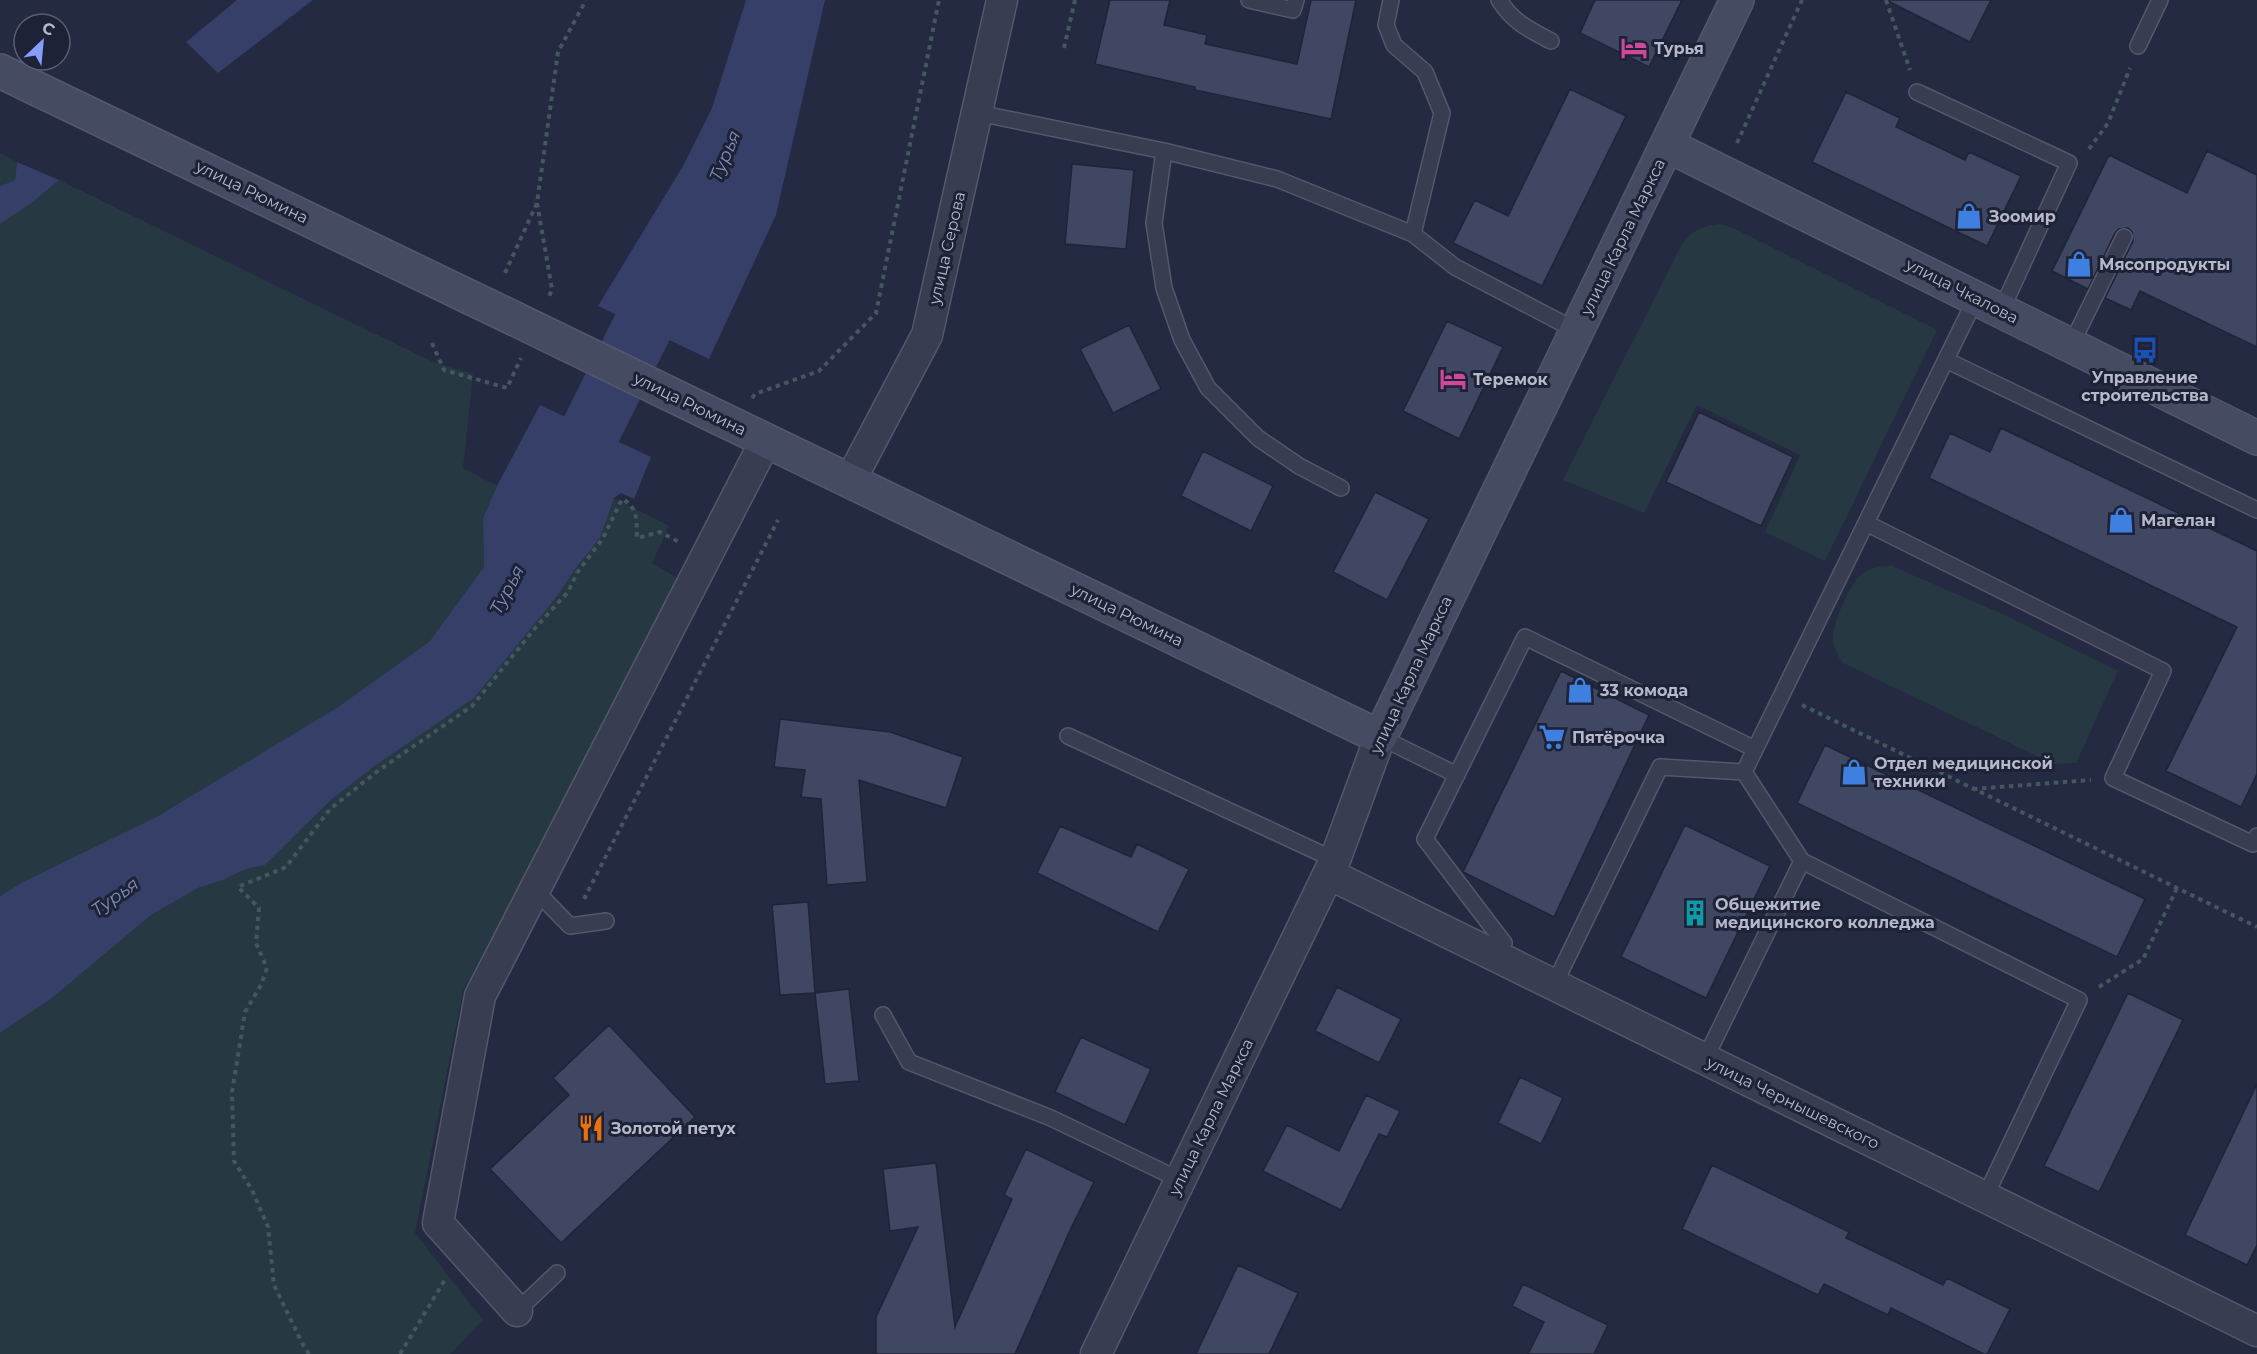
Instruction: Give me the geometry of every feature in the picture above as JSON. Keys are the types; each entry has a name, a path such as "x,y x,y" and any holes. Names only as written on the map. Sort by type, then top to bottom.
{"main road":[{"name":"улица Карла Маркса","path":"1380,737 1737,0"},
{"name":"улица Рюмина","path":"0,71 1380,737"},
{"name":"улица Чкалова","path":"1667,145 2257,438"}],"street":[{"name":"улица Серова","path":"850,481 927,335 1002,0"},
{"path":"517,1311 438,1223 480,996 766,440"},
{"name":"улица Карла Маркса","path":"1096,1354 1332,867 1380,737"},
{"name":"улица Чернышевского","path":"1332,867 1497,957 2257,1331"}],"lane":[{"path":"1249,0 1293,10 1296,0"},
{"path":"1391,0 1386,25 1394,45 1425,72 1442,113 1413,234"},
{"path":"1499,0 1507,14 1519,24 1551,41"},
{"path":"2138,46 2160,0"},
{"path":"1744,772 1946,360 1989,304 2069,163 1917,92"},
{"path":"978,113 1164,151 1277,179 1413,234 1455,267 1577,331"},
{"path":"1164,151 1154,223 1164,288 1182,340 1208,388 1258,438 1299,466 1341,488"},
{"path":"2071,345 2124,237"},
{"path":"1946,360 2257,510"},
{"path":"1866,523 2163,671 2113,778 2253,844 2257,836"},
{"path":"1497,957 1504,943 1425,839 1525,637 1755,749"},
{"path":"1068,736 1332,867"},
{"path":"1380,737 1457,775"},
{"path":"1554,985 1660,767 1744,772"},
{"path":"1744,772 1802,861 2079,1000 1985,1197"},
{"path":"1705,1059 1802,861"},
{"path":"535,890 570,926 606,921"},
{"path":"883,1015 909,1062 1051,1118 1180,1180"},
{"path":"517,1311 557,1273"}],"path":[{"path":"505,273 537,203 558,52 586,0"},
{"path":"754,394 819,371 876,313 939,0"},
{"path":"1065,48 1076,0"},
{"path":"1736,143 1802,0"},
{"path":"1886,0 1917,92"},
{"path":"2069,163 2086,153 2108,123 2138,46"},
{"path":"432,343 444,370 507,388"},
{"path":"309,1354 274,1285 268,1227 252,1190 234,1161 232,1092 245,1012 261,985 267,968 256,943 259,908 238,887 286,867 330,810 379,770 472,706 536,627 568,592 577,573 603,538 622,499 629,503 637,515 637,538 660,532"},
{"path":"570,926 777,520"},
{"path":"1782,695 2257,927"},
{"path":"1972,789 2113,778"},
{"path":"2079,1000 2143,959 2177,888"},
{"path":"400,1354 440,1286 465,1254"}],"shaded area":[{"path":"0,153 17,162 15,180 0,186"},
{"path":"59,180 433,362 473,374 463,468 497,486 483,518 484,567 429,642 338,707 158,816 23,882 0,896 0,224 33,202"},
{"path":"1719,224 1731,227 1937,330 1825,561 1765,532 1800,455 1697,405 1644,513 1563,480 1682,244 1698,229"},
{"path":"614,498 669,526 652,563 681,580 463,991 415,1233 483,1320 450,1354 0,1354 0,1033 51,999 151,915 200,887 221,881 246,869 265,865 331,800 376,765 529,629 559,594 600,538"},
{"path":"1892,566 2007,616 2118,671 2076,763 2054,764 1843,663 1834,648 1833,635 1847,596 1857,579 1865,572 1876,567"}],"water":[{"path":"237,0 313,0 218,73 186,42"},
{"name":"Турья","path":"746,0 825,0 776,215 709,359 598,306 683,166 712,108"},
{"path":"17,162 59,180 33,202 0,224 0,186 15,180"},
{"path":"540,405 651,457 634,499 621,493 614,498 600,538 559,594 474,698 376,765 331,800 265,865 246,869 221,881 200,887 151,915 51,999 0,1033 0,896 23,882 158,816 338,707 429,642 484,567 483,518 497,486"}],"building":[{"path":"1110,0 1170,0 1164,25 1207,35 1205,44 1297,64 1311,0 1356,0 1331,119 1195,90 1195,87 1095,64"},
{"name":"Турья","path":"1595,0 1682,0 1649,67 1580,33"},
{"path":"1886,0 1991,0 1970,42"},
{"path":"1570,89 1626,116 1542,286 1453,243 1475,200 1508,216"},
{"path":"1846,92 1900,118 1896,127 1965,160 1969,152 2021,176 1987,246 1812,162"},
{"path":"2207,151 2257,175 2257,347 2140,291 2131,310 2105,298 2133,241 2132,232 2128,228 2119,229 2115,233 2088,289 2052,271 2109,155 2187,193"},
{"path":"1072,164 1134,170 1126,249 1065,244"},
{"name":"Теремок","path":"1447,321 1503,347 1459,439 1403,411"},
{"path":"1129,325 1161,389 1113,413 1080,349"},
{"path":"1699,412 1793,457 1761,526 1666,482"},
{"path":"2001,428 2257,551 2257,774 2241,807 2166,771 2237,627 1929,478 1950,433 1990,452"},
{"path":"1203,451 1273,486 1251,531 1181,496"},
{"path":"1375,492 1429,519 1387,600 1333,572"},
{"path":"1561,671 1649,715 1554,917 1463,872"},
{"path":"780,719 890,732 963,757 946,808 859,780 867,882 827,885 821,799 801,797 805,770 774,767"},
{"path":"1825,745 2145,899 2117,957 1797,803"},
{"name":"Общежитие медицинского колледжа","path":"1685,825 1770,866 1706,998 1621,957"},
{"path":"1060,826 1131,857 1137,844 1189,869 1158,932 1037,873"},
{"path":"808,902 815,993 780,995 772,905"},
{"path":"1337,987 1401,1019 1379,1063 1315,1031"},
{"path":"849,989 859,1081 825,1084 815,993"},
{"path":"2128,993 2183,1020 2099,1192 2044,1166"},
{"path":"609,1025 695,1117 561,1243 490,1169 569,1095 553,1078"},
{"path":"1081,1037 1151,1069 1125,1125 1055,1092"},
{"path":"1520,1077 1563,1098 1541,1144 1498,1123"},
{"path":"2257,1084 2257,1245 2247,1265 2185,1235"},
{"path":"1366,1095 1400,1111 1387,1137 1379,1134 1341,1210 1263,1171 1287,1125 1339,1151"},
{"path":"1026,1149 1094,1182 1015,1354 876,1354 876,1317 918,1227 890,1231 883,1169 936,1163 955,1327 1012,1199 1004,1195"},
{"path":"1712,1165 1849,1232 1846,1238 1943,1285 1947,1278 2010,1309 1987,1354 1891,1308 1888,1315 1824,1284 1818,1295 1682,1229"},
{"path":"1238,1265 1298,1293 1269,1354 1196,1354"},
{"path":"1523,1284 1608,1325 1594,1354 1528,1354 1544,1322 1512,1306"}],"waterway":[{"name":"Турья","path":"555,502 680,252"}],"place":[{"name":"Турья","path":"1634,48"},
{"name":"Зоомир","path":"1969,216"},
{"name":"Мясопродукты","path":"2079,264"},
{"name":"Управление строительства","path":"2145,350"},
{"name":"Теремок","path":"1453,379"},
{"name":"Магелан","path":"2121,520"},
{"name":"33 комода","path":"1580,690"},
{"name":"Пятёрочка","path":"1552,737"},
{"name":"Отдел медицинской техники","path":"1854,772"},
{"name":"Общежитие медицинского колледжа","path":"1695,913"},
{"name":"Золотой петух","path":"591,1128"}]}
